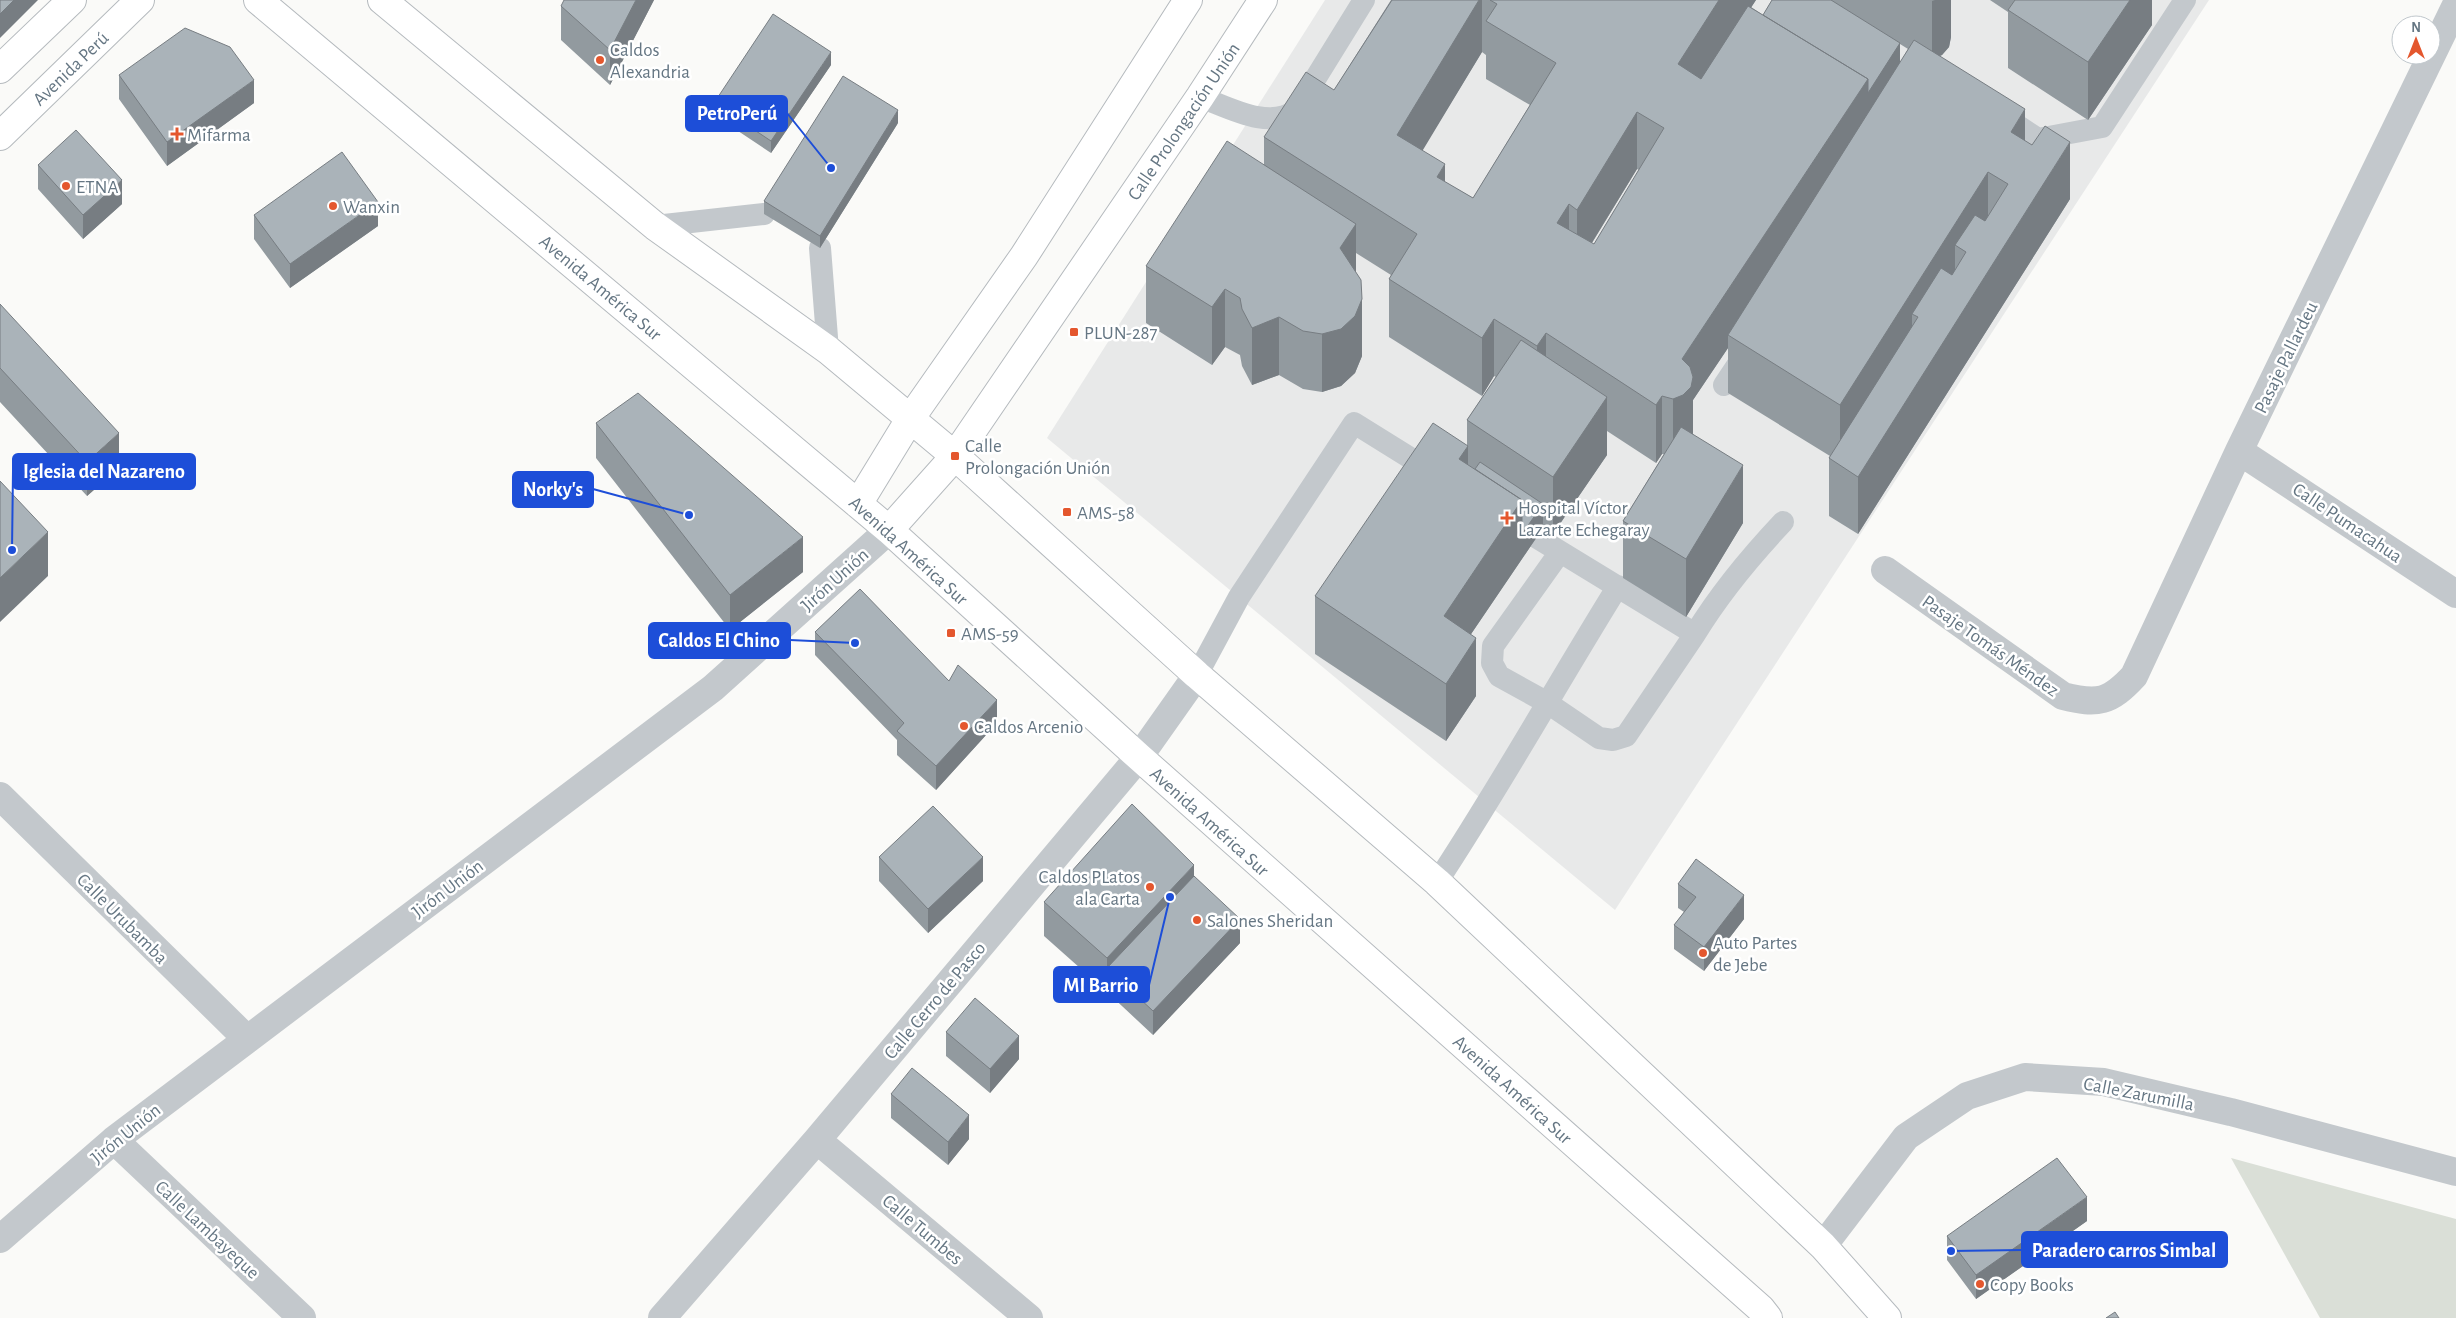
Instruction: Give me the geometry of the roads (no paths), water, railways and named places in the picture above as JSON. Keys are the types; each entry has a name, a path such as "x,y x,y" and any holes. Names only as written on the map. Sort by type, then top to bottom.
{"main road":[{"path":"0,69 72,0"},
{"name":"Avenida Perú","path":"0,136 140,0"},
{"name":"Avenida América Sur","path":"258,0 889,530 1139,757 1761,1309 1768,1318"},
{"path":"382,0 655,226 828,350 955,456 1197,675 1437,882 1823,1246 1887,1318"},
{"path":"858,504 910,419 1024,256 1188,0"},
{"name":"Calle Prolongación Unión","path":"889,530 955,456 1200,97 1263,0"}],"street":[{"name":"Pasaje Pallardeu","path":"2104,701 2120,690 2134,676 2239,451 2456,5"},
{"name":"Calle Pumacahua","path":"2239,451 2456,594"},
{"name":"Jirón Unión","path":"0,1239 114,1140 713,688 889,530"},
{"name":"Pasaje Tomás Méndez","path":"1885,570 2063,696 2083,701 2104,701"},
{"name":"Calle Cerro de Pasco","path":"662,1318 817,1140 1139,757 1197,675"},
{"name":"Calle Urubamba","path":"0,796 247,1039"},
{"name":"Calle Zarumilla","path":"1823,1246 1906,1137 1968,1096 2024,1076 2104,1082 2231,1112 2456,1172"},
{"name":"Calle Lambayeque","path":"114,1140 302,1318"},
{"name":"Calle Tumbes","path":"817,1140 1029,1318"}],"lane":[{"path":"1200,97 1271,120 1290,116 1296,110 1364,0"},
{"path":"1983,103 2038,139 2102,127 2186,0"},
{"path":"655,226 764,214"},
{"path":"820,248 828,350"},
{"path":"1724,386 1756,336"},
{"path":"1197,675 1239,598 1354,423 1455,486"},
{"path":"1560,552 1493,646 1492,663 1499,676 1546,702 1599,738 1613,740 1626,736 1707,614 1753,554 1783,522"},
{"path":"1536,537 1695,634"},
{"path":"1437,882 1488,805 1546,702 1618,586"}],"place":[{"name":"Caldos Alexandria","path":"600,60"},
{"name":"Mifarma","path":"177,134"},
{"name":"PetroPerú","path":"831,168"},
{"name":"ETNA","path":"66,186"},
{"name":"Wanxin","path":"333,206"},
{"name":"PLUN-287","path":"1074,332"},
{"name":"Calle Prolongación Unión","path":"955,456"},
{"name":"AMS-58","path":"1067,512"},
{"name":"Norky's","path":"689,515"},
{"name":"Hospital Víctor Lazarte Echegaray","path":"1507,518"},
{"name":"Iglesia del Nazareno","path":"12,550"},
{"name":"AMS-59","path":"951,633"},
{"name":"Caldos El Chino","path":"855,643"},
{"name":"Caldos Arcenio","path":"964,726"},
{"name":"Caldos PLatos ala Carta","path":"1150,887"},
{"name":"MI Barrio","path":"1170,897"},
{"name":"Salones Sheridan","path":"1197,920"},
{"name":"Auto Partes de Jebe","path":"1703,953"},
{"name":"Paradero carros Simbal","path":"1951,1251"},
{"name":"Copy Books","path":"1980,1284"}]}
